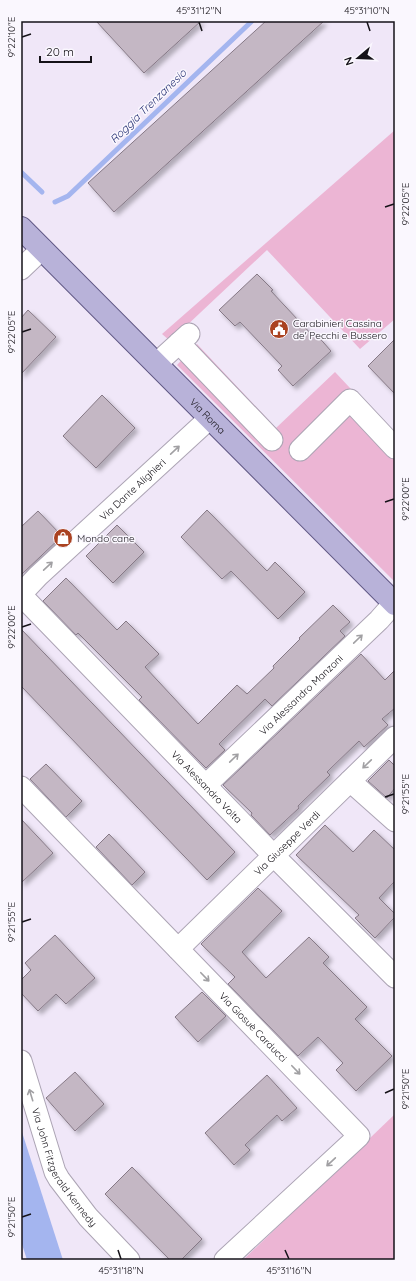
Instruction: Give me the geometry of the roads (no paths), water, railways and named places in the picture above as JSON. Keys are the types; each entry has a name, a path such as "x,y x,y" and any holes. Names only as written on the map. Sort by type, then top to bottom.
{"main road":[{"name":"Via Roma","path":"21,228 394,604"}],"street":[{"path":"21,269 42,249"},
{"path":"156,364 184,339 272,440"},
{"path":"300,450 350,400 395,448"},
{"name":"Via Dante Alighieri","path":"21,595 38,576 210,418"},
{"name":"Via Alessandro Volta","path":"21,595 273,855 395,977"},
{"name":"Via Alessandro Manzoni","path":"206,785 394,604"},
{"name":"Via Giuseppe Verdi","path":"178,949 395,737"},
{"path":"350,781 395,820"},
{"name":"Via Giosuè Carducci","path":"21,787 359,1136 225,1260"},
{"name":"Via John Fitzgerald Kennedy","path":"21,1061 55,1172 63,1186 88,1217 129,1260"}],"water":[{"path":"21,1129 63,1260 27,1260 21,1241"}],"waterway":[{"name":"Roggia Trenzanesio","path":"55,202 68,196 252,21"},
{"name":"Roggia Trenzanesio","path":"21,172 42,192"}],"place":[{"name":"Carabinieri Cassina de' Pecchi e Bussero","path":"279,329"},
{"name":"Mondo cane","path":"63,538"}]}
